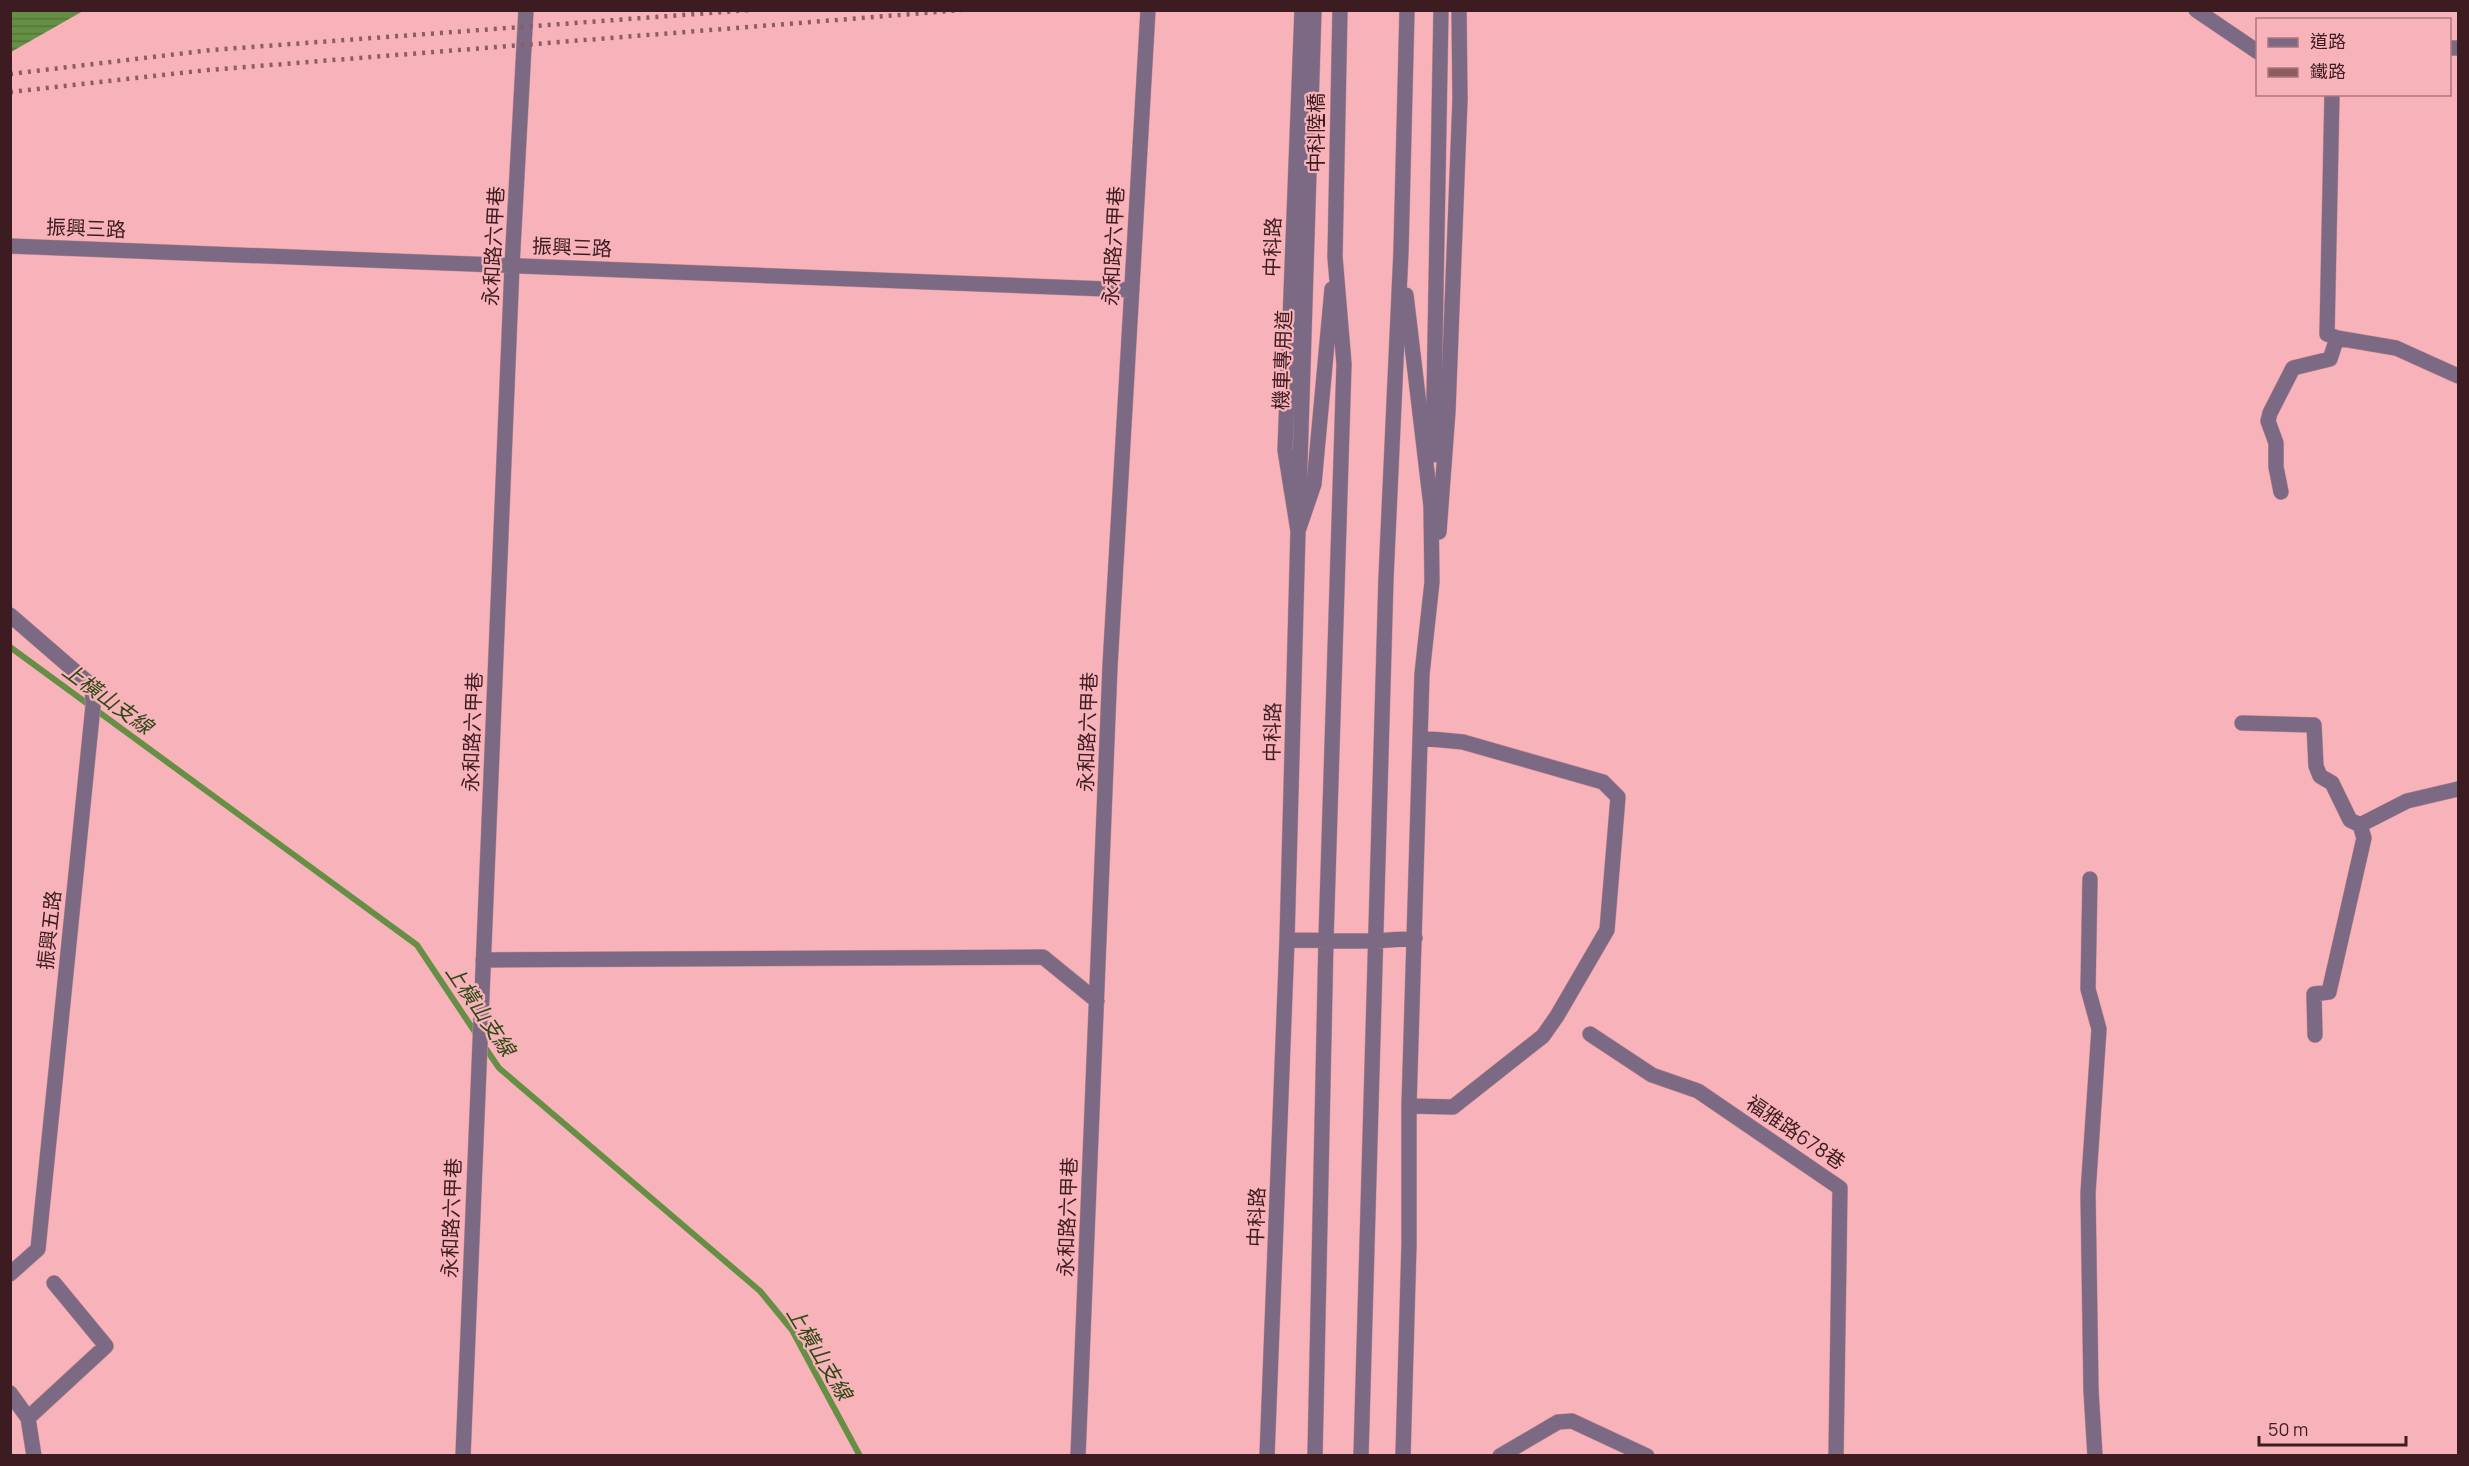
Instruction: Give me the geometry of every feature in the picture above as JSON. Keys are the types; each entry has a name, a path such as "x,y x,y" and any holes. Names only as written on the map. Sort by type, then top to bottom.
{"street":[{"name":"永和路六甲巷","path":"463,1455 512,266 526,10"},
{"name":"永和路六甲巷","path":"1078,1455 1110,666 1148,10"},
{"name":"中科路","path":"1267,1455 1287,940 1298,531 1285,450 1302,10"},
{"name":"機車專用道","path":"1298,531 1314,10"},
{"name":"中科陸橋","path":"1335,257 1340,10"},
{"path":"1361,1455 1386,578 1401,250 1407,10"},
{"path":"1432,582 1431,506 1441,10"},
{"path":"1403,1455 1409,1244 1409,1106 1422,674 1442,504 1448,411 1460,99 1459,10"},
{"path":"2196,10 2256,51"},
{"path":"2332,96 2327,334 2337,338 2396,348 2417,355 2458,376"},
{"name":"振興三路","path":"10,246 1132,290"},
{"path":"1401,250 1431,506"},
{"path":"1298,531 1314,484 1325,345 1335,257"},
{"path":"1315,1455 1326,939 1344,364 1335,257"},
{"path":"2281,492 2276,467 2276,443 2268,421 2270,413 2290,371 2306,363 2330,359 2337,338"},
{"name":"振興五路","path":"10,615 92,686 93,706 38,1249 10,1274"},
{"path":"2242,723 2314,725 2316,766 2320,776 2332,783 2350,820 2360,825 2364,838 2329,992 2314,994 2315,1035"},
{"path":"1409,1106 1453,1107 1543,1036 1557,1016 1607,930 1618,797 1603,782 1463,742 1420,738"},
{"path":"2360,825 2407,801 2458,789"},
{"path":"2090,879 2088,989 2099,1029 2088,1193 2091,1390 2095,1455"},
{"path":"1287,940 1376,941 1415,938"},
{"path":"483,960 1043,957 1097,1001"},
{"name":"福雅路678巷","path":"1590,1034 1653,1075 1698,1091 1840,1188 1836,1455"},
{"path":"28,1418 106,1346 54,1283"},
{"path":"10,1394 28,1418 34,1455"},
{"path":"1500,1455 1558,1422 1572,1421 1647,1455"}],"shaded area":[{"path":"11,10 83,10 83,11 11,52"}],"waterway":[{"name":"上橫山支線","path":"10,647 417,945 477,1035"},
{"name":"上橫山支線","path":"484,1046 499,1068 760,1291 792,1330 860,1456"}],"railway":[{"path":"10,74 211,50 750,10"},
{"path":"10,92 208,70 962,10"}]}
